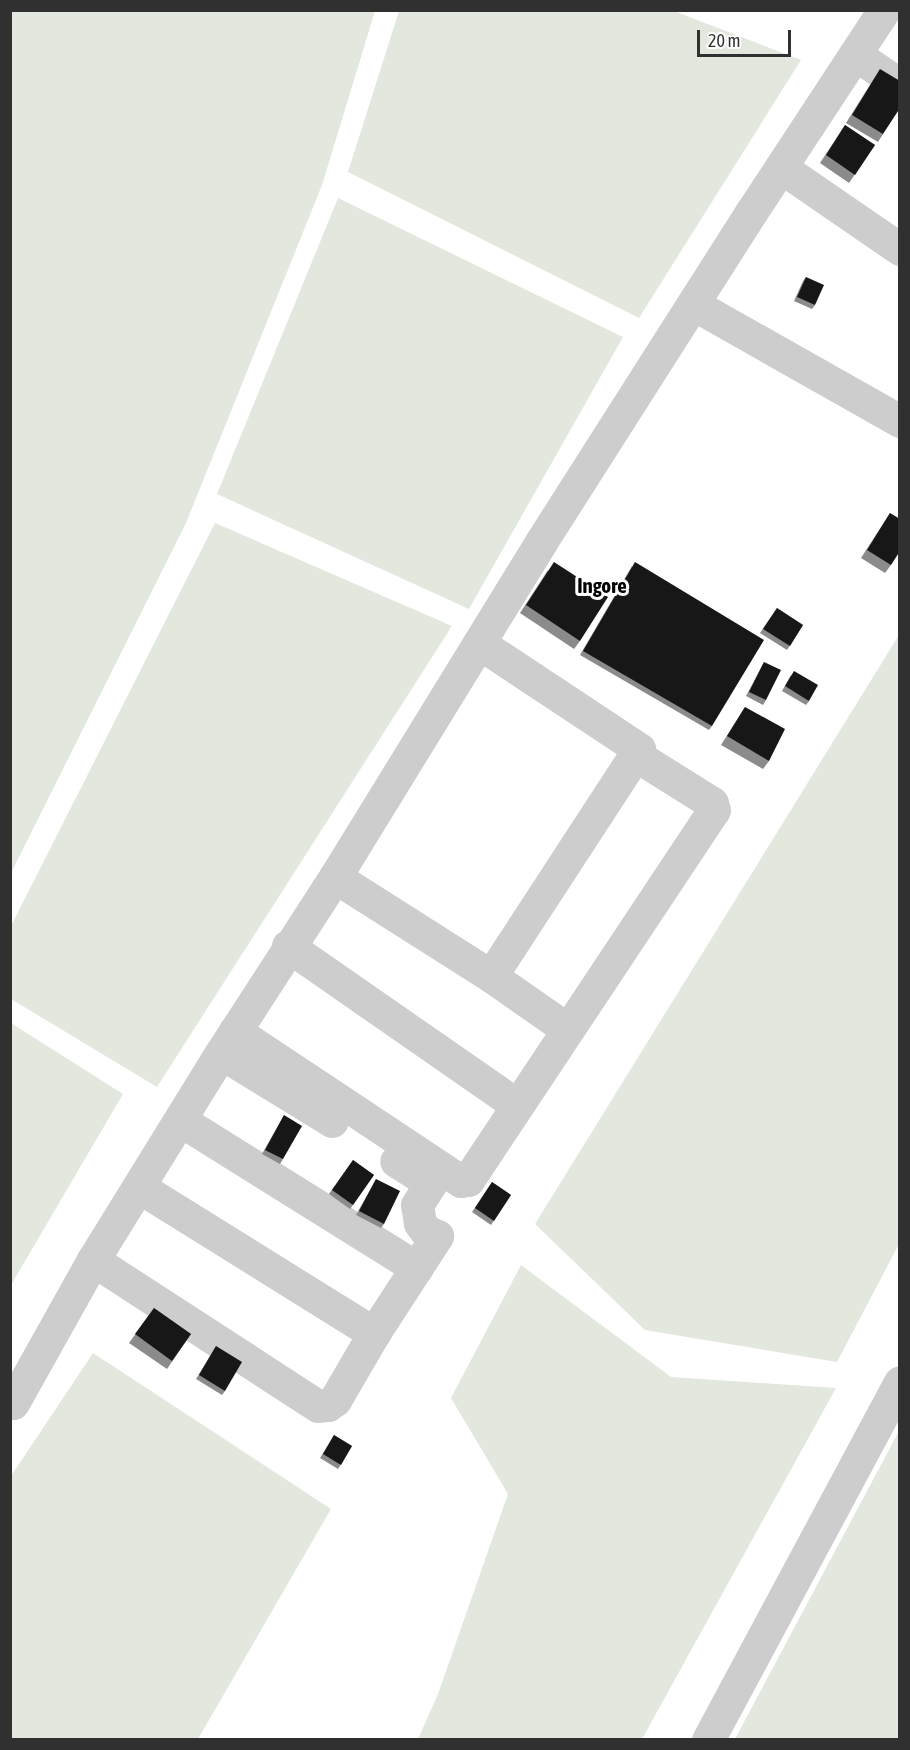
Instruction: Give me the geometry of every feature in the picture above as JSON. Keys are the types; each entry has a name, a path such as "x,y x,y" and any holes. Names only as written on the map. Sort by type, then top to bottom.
{"street":[{"path":"13,1403 93,1260 288,946 335,877 478,643 693,304 884,10"},
{"path":"855,54 900,85"},
{"path":"782,168 900,249"},
{"path":"693,304 900,421"},
{"path":"478,643 635,744 639,749 637,756 491,976"},
{"path":"228,1042 461,1180 473,1176 567,1029 714,810 712,803 637,756"},
{"path":"335,877 491,976 567,1029"},
{"path":"288,946 517,1105"},
{"path":"93,1260 318,1406 328,1405 335,1400 374,1333 437,1236 426,1231 420,1223 417,1205 431,1183 228,1042"},
{"path":"180,1120 417,1268"},
{"path":"140,1187 374,1333"},
{"path":"708,1740 900,1382"}],"shaded area":[{"path":"11,10 375,11 322,185 186,523 11,873"},
{"path":"399,11 674,11 801,60 639,318 348,172"},
{"path":"338,198 623,337 469,609 217,494"},
{"path":"215,523 452,626 157,1087 11,999 11,926"},
{"path":"899,635 899,1244 837,1362 645,1330 535,1224"},
{"path":"11,1023 123,1094 11,1285"},
{"path":"521,1265 671,1377 836,1388 642,1739 418,1739 438,1694 508,1494 451,1398"},
{"path":"93,1353 331,1509 198,1739 11,1739 11,1476"},
{"path":"899,1431 899,1739 735,1739"}],"building":[{"path":"880,69 900,81 900,108 883,134 852,115"},
{"path":"845,125 875,145 855,175 826,155"},
{"path":"806,277 824,285 815,305 797,297"},
{"path":"890,513 900,519 900,551 891,565 867,550"},
{"path":"554,562 608,597 580,641 526,605"},
{"path":"635,562 764,640 712,726 583,651"},
{"path":"777,608 803,625 790,646 763,629"},
{"path":"764,662 781,670 766,700 749,692"},
{"path":"794,671 818,685 809,701 785,686"},
{"path":"745,707 785,729 769,761 727,736"},
{"path":"284,1115 302,1126 283,1159 265,1150"},
{"path":"353,1160 374,1175 353,1205 332,1190"},
{"path":"376,1179 400,1191 384,1224 359,1211"},
{"path":"492,1182 511,1195 494,1221 475,1208"},
{"path":"154,1308 191,1334 172,1361 135,1334"},
{"path":"216,1346 242,1362 225,1391 199,1375"},
{"path":"334,1435 352,1446 341,1465 323,1454"}],"district":[{"name":"Ingore","path":"602,585"}]}
